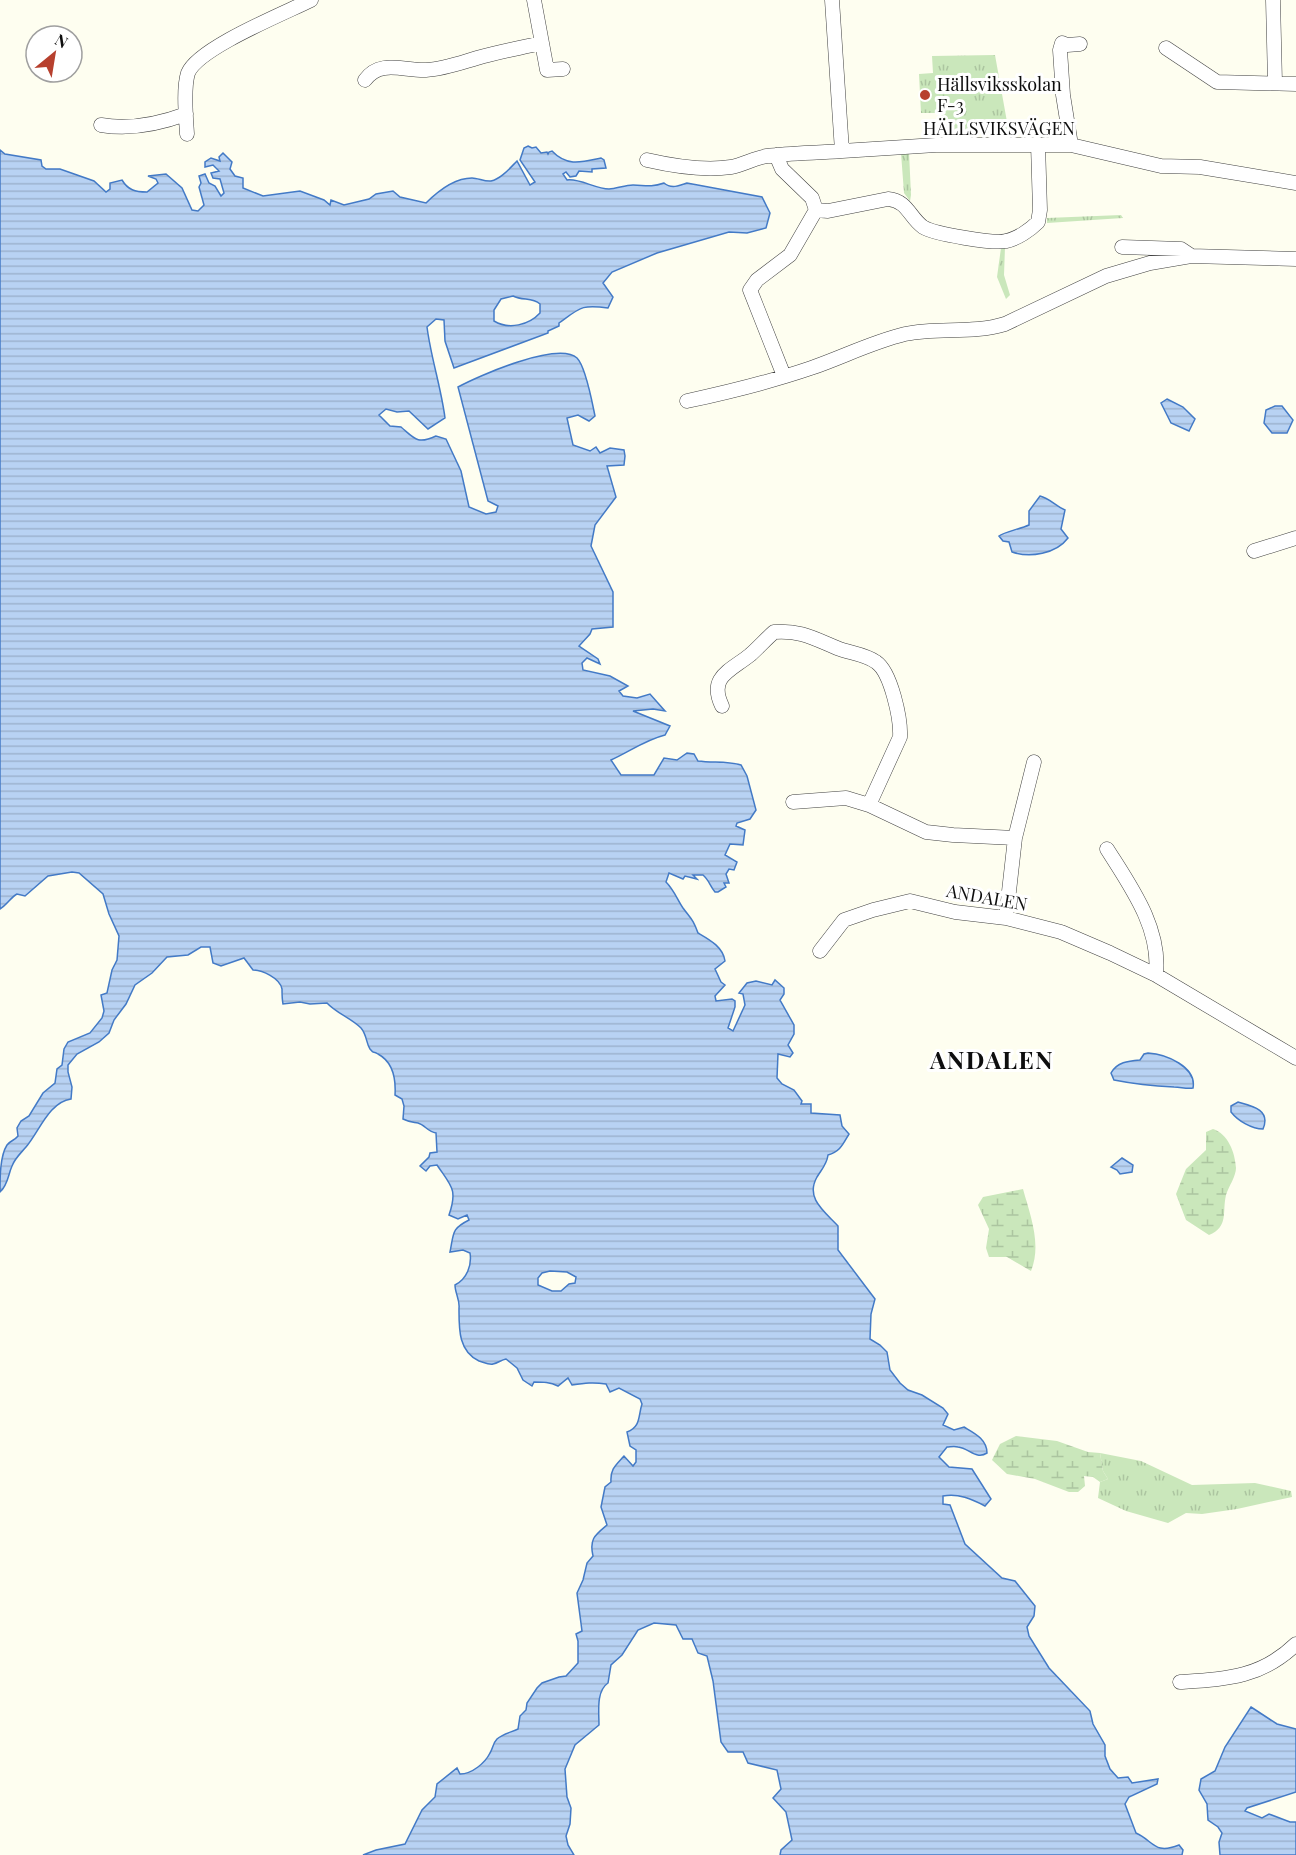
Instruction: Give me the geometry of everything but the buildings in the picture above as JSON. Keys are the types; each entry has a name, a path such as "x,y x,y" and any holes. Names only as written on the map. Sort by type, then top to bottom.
{"street":[{"path":"187,134 187,79 193,65 230,38 311,0"},
{"path":"534,0 547,70 563,69"},
{"path":"832,0 842,151"},
{"path":"1273,0 1275,82"},
{"path":"365,80 374,70 381,68 425,70 444,68 541,43"},
{"path":"1071,144 1063,95 1060,50 1062,43 1080,44"},
{"path":"1166,48 1217,82 1296,84"},
{"path":"101,125 123,127 141,125 186,114"},
{"path":"816,210 828,211 888,199 895,200 908,208 921,225 929,230 987,242 1006,242 1038,222 1040,210 1038,144"},
{"name":"HÄLLSVIKSVÄGEN","path":"647,160 666,164 721,168 776,155 936,145 1071,144 1161,166 1200,167 1296,183"},
{"path":"776,155 782,169 812,198 816,210 789,255 757,280 750,290 784,376"},
{"path":"1122,247 1180,249 1191,256"},
{"path":"687,401 753,386 828,362 879,341 908,334 990,329 1120,271 1150,263 1191,256 1296,259"},
{"path":"1254,551 1296,538"},
{"path":"722,706 717,692 718,683 724,673 751,654 774,632 789,631 811,636 877,663 887,677 900,727 900,736 869,805"},
{"path":"1006,918 1015,838 1034,762"},
{"path":"793,802 846,798 869,805 926,832 1015,838"},
{"path":"1107,849 1135,893 1148,920 1156,950 1156,975"},
{"name":"ANDALEN","path":"820,951 844,920 910,901 955,912 1006,918 1061,932 1156,975 1296,1058"},
{"path":"1180,1682 1225,1679 1251,1673 1273,1663 1296,1644"}],"green space":[{"path":"995,55 1009,133 942,131 941,113 921,113 919,74 933,73 932,56"},
{"path":"909,152 910,201 904,193 901,153"},
{"path":"1121,215 1123,218 1047,223 1047,218"},
{"path":"1005,247 1004,275 1010,295 1006,299 997,277 1001,248"},
{"path":"1213,1129 1223,1135 1230,1144 1236,1168 1226,1195 1224,1218 1220,1228 1209,1235 1186,1220 1176,1194 1186,1169 1206,1150 1206,1132"},
{"path":"1023,1189 1032,1219 1035,1240 1031,1271 1007,1257 989,1257 986,1248 989,1229 978,1205 983,1197"},
{"path":"1016,1436 1057,1441 1088,1452 1100,1453 1103,1471 1108,1479 1100,1482 1093,1477 1084,1476 1085,1486 1078,1492 1069,1492 1035,1479 1007,1474 992,1460 1000,1444"},
{"path":"1100,1453 1141,1461 1192,1485 1255,1483 1291,1491 1292,1497 1237,1509 1202,1514 1186,1513 1168,1523 1126,1511 1098,1498 1100,1482 1108,1479 1103,1471"}],"water":[{"path":"536,147 541,153 547,152 548,154 552,151 563,159 575,162 601,158 606,168 592,169 592,172 579,171 576,176 570,177 566,172 563,174 567,180 604,189 664,183 675,186 687,183 762,197 770,213 766,228 747,233 729,232 657,253 612,272 603,283 613,297 608,308 581,308 548,333 454,368 445,341 444,320 436,319 427,327 445,418 428,429 409,411 397,412 386,409 379,415 390,426 401,427 416,439 424,440 436,436 446,439 461,471 469,507 486,514 496,512 498,506 488,501 458,387 482,375 536,357 567,354 577,358 580,363 595,416 589,421 578,415 567,418 573,445 590,451 596,447 600,453 610,448 624,450 625,456 624,465 607,466 616,497 595,525 591,546 613,592 613,627 592,629 579,646 598,659 600,664 587,658 582,663 583,670 610,676 628,686 619,691 623,696 637,698 650,694 665,711 653,709 633,711 670,726 665,735 611,760 621,775 654,775 664,758 677,760 687,753 694,754 698,761 741,765 747,776 756,810 750,819 737,823 736,826 745,830 743,845 730,844 725,855 737,862 734,870 729,869 726,874 729,883 724,883 726,887 715,892 703,875 693,875 697,879 685,876 683,879 669,873 666,882 692,919 698,933 715,944 724,956 725,961 715,969 721,982 725,985 715,996 716,1001 732,999 735,1001 728,1028 733,1031 745,1005 743,994 739,993 747,983 756,981 772,985 775,980 784,988 784,994 780,1000 794,1025 794,1034 788,1045 793,1053 790,1057 778,1054 777,1078 782,1084 794,1090 802,1101 801,1104 811,1104 811,1113 840,1115 842,1126 849,1134 838,1150 828,1155 813,1191 818,1204 838,1226 838,1250 875,1299 871,1314 870,1339 887,1352 890,1370 900,1383 908,1390 922,1395 943,1408 948,1414 943,1425 954,1430 964,1427 985,1444 987,1453 983,1455 962,1448 947,1447 939,1457 949,1467 972,1469 991,1499 985,1506 965,1497 949,1495 943,1496 943,1504 950,1505 965,1544 1002,1578 1015,1581 1035,1606 1034,1616 1027,1627 1029,1636 1049,1668 1090,1711 1093,1724 1105,1745 1105,1756 1110,1769 1118,1778 1128,1777 1132,1783 1158,1779 1157,1784 1129,1797 1125,1804 1136,1833 1159,1848 1179,1845 1183,1850 1182,1855 780,1855 781,1850 792,1840 786,1812 773,1798 781,1789 777,1770 748,1763 743,1752 728,1752 721,1742 713,1681 707,1656 698,1653 692,1639 683,1639 676,1625 654,1623 638,1630 622,1655 611,1665 608,1683 600,1696 599,1725 575,1745 565,1769 567,1797 571,1808 570,1824 566,1836 574,1855 363,1855 405,1844 422,1810 435,1797 437,1784 457,1768 460,1774 465,1774 481,1764 488,1757 497,1739 518,1729 520,1716 526,1710 527,1703 537,1688 542,1683 566,1676 578,1663 576,1634 582,1631 577,1593 587,1563 593,1556 594,1538 607,1525 601,1507 605,1487 611,1482 613,1470 624,1456 633,1466 636,1462 636,1450 630,1446 627,1432 635,1427 638,1421 642,1404 640,1399 619,1388 610,1392 606,1384 572,1385 568,1378 558,1386 534,1382 532,1386 523,1380 517,1368 506,1359 490,1364 472,1357 461,1338 459,1302 455,1285 468,1271 470,1253 463,1250 450,1252 456,1229 469,1220 467,1215 458,1219 449,1215 453,1199 452,1188 437,1165 430,1166 426,1171 420,1166 430,1153 437,1152 436,1133 420,1124 403,1119 404,1106 402,1099 395,1095 394,1077 390,1066 383,1057 370,1049 363,1031 357,1024 327,1003 283,1004 282,989 278,981 266,973 253,970 244,958 221,966 213,963 210,947 201,947 188,955 167,957 152,973 135,985 109,1033 99,1042 77,1054 68,1065 72,1087 71,1099 63,1101 45,1118 31,1141 15,1160 0,1192 3,1155 7,1145 18,1136 17,1128 21,1121 29,1116 43,1093 55,1083 57,1069 62,1065 64,1049 68,1042 90,1033 102,1018 104,1011 101,995 107,993 112,970 117,960 119,936 103,894 79,873 48,876 25,896 17,894 0,909 0,150 5,154 41,160 42,166 46,169 60,169 94,181 106,192 110,189 110,183 122,180 132,190 147,192 158,183 156,179 148,176 166,174 182,188 192,210 198,211 204,205 199,187 201,183 199,176 205,174 209,183 215,186 221,196 224,193 220,179 213,178 211,173 219,171 213,165 205,167 205,162 211,158 220,161 219,157 223,153 232,162 230,169 235,176 243,178 243,188 263,196 300,191 324,200 330,205 331,200 344,205 393,191 400,197 426,203 441,190 459,180 472,178 495,180 517,161 530,185 535,182 520,160 524,148","holes":["513,296 537,302 540,304 540,313 530,321 518,325 512,326 494,321 494,310 501,299","567,1272 576,1277 575,1283 569,1284 561,1291 552,1291 538,1285 538,1278 542,1273"]},
{"path":"1167,399 1183,407 1195,419 1189,431 1171,423 1161,403"},
{"path":"1282,406 1293,420 1287,433 1272,433 1264,423 1266,410"},
{"path":"1040,496 1065,510 1061,529 1068,538 1057,548 1042,553 1027,555 1012,552 1009,542 1003,541 999,536 1029,525 1029,511"},
{"path":"1148,1053 1179,1063 1190,1074 1193,1088 1114,1080 1111,1073 1116,1066 1140,1060 1144,1054"},
{"path":"1238,1102 1255,1107 1263,1113 1265,1123 1263,1129 1250,1126 1231,1112 1231,1106"},
{"path":"1122,1158 1133,1165 1132,1172 1120,1174 1111,1167"},
{"path":"1251,1707 1277,1724 1296,1729 1296,1792 1247,1808 1245,1811 1262,1818 1269,1814 1296,1822 1296,1855 1220,1855 1219,1842 1222,1833 1208,1820 1207,1804 1199,1790 1201,1779 1215,1771 1225,1747"}],"place":[{"name":"Hällsviksskolan F-3","path":"925,95"}],"district":[{"name":"ANDALEN","path":"992,1061"}]}
